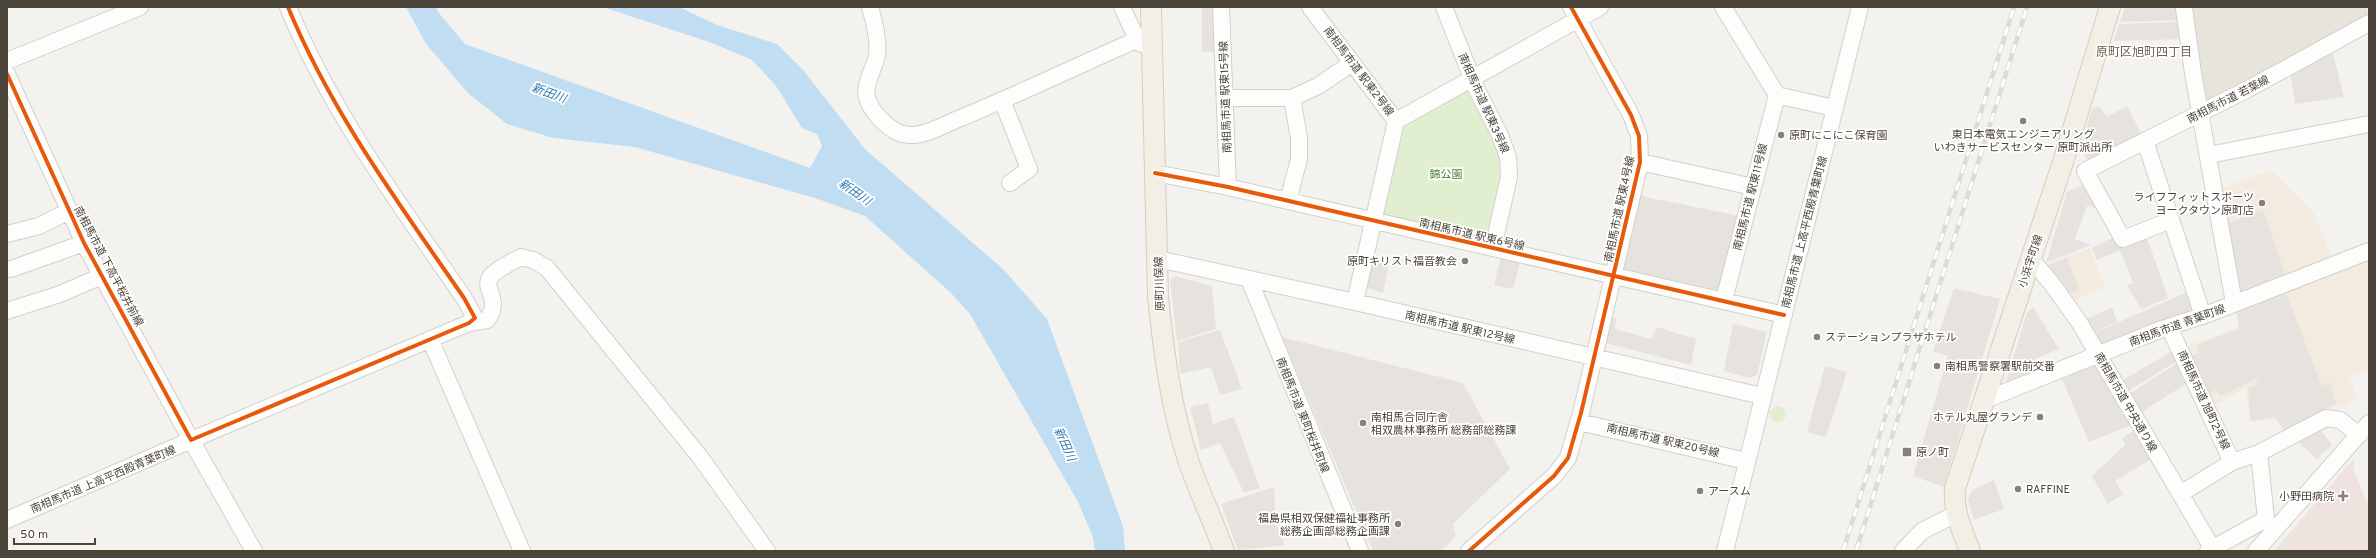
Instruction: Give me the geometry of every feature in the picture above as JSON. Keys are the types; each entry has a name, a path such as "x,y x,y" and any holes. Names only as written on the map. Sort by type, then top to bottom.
{"main road":[{"name":"原町川俣線","path":"1151,7 1158,297 1168,380 1189,461 1224,551"},
{"name":"小浜字町線","path":"1970,551 1956,514 1954,503 1955,488 2062,165 2110,7"}],"street":[{"path":"7,61 140,7"},
{"path":"288,7 303,46 363,147 464,298 475,318 469,324"},
{"path":"870,7 877,53 870,74 867,97 873,110 889,126 898,132 909,135 928,131 1002,100 1134,41 1151,47"},
{"path":"1122,7 1134,32 1151,47"},
{"name":"南相馬市道 駅東15号線","path":"1221,7 1226,98 1228,187"},
{"name":"南相馬市道 駅東2号線","path":"1310,7 1396,121 1372,220 1355,302"},
{"name":"南相馬市道 駅東3号線","path":"1444,7 1472,78 1505,146 1510,167 1493,248"},
{"path":"1396,121 1472,78 1575,13 1600,7"},
{"path":"1724,7 1777,95 1834,108"},
{"name":"南相馬市道 上高平西殿青葉町線","path":"1725,551 1746,460 1784,315 1860,7"},
{"path":"2184,8 2200,113 2209,155 2234,303"},
{"name":"南相馬市道 駅東4号線","path":"1469,551 1562,467 1568,458 1579,422 1595,358 1640,162 1639,136 1631,115 1575,13"},
{"name":"南相馬市道 若葉線","path":"2085,171 2200,113 2369,23"},
{"path":"1226,98 1292,98 1318,86 1352,63"},
{"name":"南相馬市道 下高平桜井前線","path":"7,74 84,243 192,440"},
{"name":"南相馬市道 駅東11号線","path":"1724,300 1777,95"},
{"path":"1288,201 1299,159 1299,138 1292,98"},
{"path":"1002,100 1029,169 1010,183"},
{"path":"2209,155 2369,124"},
{"path":"2145,141 2203,316"},
{"path":"1640,162 1753,187"},
{"path":"2062,165 2085,171 2123,239 2170,220"},
{"name":"南相馬市道 駅東6号線","path":"1155,173 1228,187 1784,315"},
{"path":"7,234 39,226 69,211"},
{"path":"11,269 84,243"},
{"name":"南相馬市道 青葉町線","path":"1985,400 2169,327 2203,316 2369,251"},
{"name":"南相馬市道 上高平西殿青葉町線","path":"7,520 430,339 469,324 486,320 494,310 494,302 490,293 489,283 491,276 521,257 533,260 547,268 700,457 767,551"},
{"name":"南相馬市道 駅東12号線","path":"1158,259 1355,302 1762,396"},
{"name":"南相馬市道 中央通り線","path":"2031,259 2066,302 2099,355 2212,550"},
{"path":"7,311 60,294 102,276"},
{"name":"南相馬市道 東町桜井町線","path":"1249,279 1360,551"},
{"name":"南相馬市道 旭町2号線","path":"2169,327 2232,462 2180,494"},
{"path":"430,339 522,551"},
{"path":"2232,462 2259,453 2326,418 2340,420 2364,429 2270,524 2256,551"},
{"name":"南相馬市道 駅東20号線","path":"1579,422 1746,460"},
{"path":"192,440 254,551"},
{"path":"2259,453 2270,524"},
{"path":"1903,551 1922,531 1956,514"},
{"path":"2212,550 2270,524"}],"shaded area":[{"path":"1202,7 1219,7 1220,52 1202,52"},
{"path":"2125,7 2180,7 2182,20 2120,22"},
{"path":"2187,7 2367,7 2368,14 2357,24 2204,107"},
{"path":"2183,22 2184,39 2114,41 2119,24"},
{"path":"2332,49 2344,97 2295,104 2290,72"},
{"path":"2099,106 2107,117 2127,106 2143,137 2090,164 2080,148 2092,109"},
{"path":"2271,170 2314,213 2337,270 2369,257 2369,369 2350,377 2357,397 2340,408 2337,405 2286,433 2275,418 2250,422 2246,388 2211,407 2185,347 2238,328 2220,189"},
{"path":"2088,182 2102,210 2087,206 2075,239 2091,245 2046,263 2067,192"},
{"path":"1641,196 1740,216 1721,294 1622,271"},
{"path":"2263,210 2286,276 2238,294 2224,225"},
{"path":"2145,232 2168,298 2141,309 2127,285 2133,283 2120,250 2097,260 2092,247 2117,236"},
{"path":"2090,248 2105,287 2073,301 2044,265"},
{"path":"1501,256 1521,260 1513,289 1494,285"},
{"path":"2067,257 2079,290 2069,294 2047,266"},
{"path":"1369,259 1389,264 1383,293 1364,287"},
{"path":"1175,276 1212,286 1216,329 1177,341 1170,281"},
{"path":"1954,288 2000,299 1944,487 1913,476 1948,356 1933,351"},
{"path":"2284,288 2322,386 2330,383 2336,403 2285,432 2275,417 2251,421 2248,388 2258,385 2256,379 2221,396 2216,391 2208,394 2191,356 2199,353 2197,345 2239,329 2236,307"},
{"path":"2190,291 2198,313 2103,349 2092,334"},
{"path":"2033,307 2059,349 2035,359 2042,375 2003,392 2027,312"},
{"path":"2112,307 2117,322 2092,333 2085,320"},
{"path":"1611,318 1616,318 1615,329 1651,339 1657,327 1696,339 1691,365 1605,343"},
{"path":"1733,324 1767,332 1757,375 1750,378 1724,371"},
{"path":"1220,330 1242,389 1220,395 1211,367 1180,374 1178,342"},
{"path":"1282,337 1463,383 1510,469 1453,524 1456,536 1446,547 1440,551 1373,551"},
{"path":"2176,349 2180,359 2125,393 2118,383"},
{"path":"2096,360 2131,425 2089,442 2060,374"},
{"path":"2180,361 2189,382 2140,413 2128,395"},
{"path":"1825,366 1847,372 1826,437 1807,432"},
{"path":"1208,403 1213,424 1234,417 1260,488 1244,493 1220,443 1201,450 1190,407"},
{"path":"2137,429 2153,458 2115,481 2123,494 2108,504 2092,476 2125,445 2122,438"},
{"path":"2320,429 2332,445 2317,459 2297,441"},
{"name":"小野田病院","path":"2354,458 2354,470 2369,508 2369,551 2274,551"},
{"path":"1994,480 2004,509 1974,520 1968,500 1972,490"},
{"path":"1274,487 1276,524 1285,545 1238,550 1221,504"}],"green space":[{"name":"錦公園","path":"1468,86 1502,151 1503,169 1489,238 1485,241 1380,216 1399,128"},
{"path":"1778,406 1784,408 1786,414 1784,420 1778,422 1772,420 1770,414 1772,408"}],"water":[{"name":"新田川","path":"406,7 436,7 438,12 465,44 810,168 822,146 817,134 802,128 776,86 752,60 712,43 603,7 679,7 717,25 777,44 803,70 865,149 1004,270 1047,319 1123,526 1125,551 1095,551 1093,537 1078,502 970,314 950,292 865,216 818,199 635,147 553,138 507,124 468,93 426,44"}],"railway":[{"path":"1843,551 2014,7"},
{"path":"1856,551 2027,7"}],"cycle path":[{"path":"7,74 84,243 191,440 469,323 475,318 464,298 392,193 346,121 305,46 288,7"},
{"path":"1469,551 1554,476 1568,458 1581,413 1640,162 1639,136 1631,115 1571,7"},
{"path":"1155,173 1228,187 1784,315"}],"place":[{"name":"東日本電気エンジニアリング いわきサービスセンター 原町派出所","path":"2023,121"},
{"name":"原町にこにこ保育園","path":"1781,135"},
{"name":"ライフフィットスポーツ ヨークタウン原町店","path":"2262,203"},
{"name":"原町キリスト福音教会","path":"1465,261"},
{"name":"ステーションプラザホテル","path":"1817,337"},
{"name":"南相馬警察署駅前交番","path":"1937,366"},
{"name":"ホテル丸屋グランデ","path":"2040,417"},
{"name":"南相馬合同庁舎 相双農林事務所 総務部総務課","path":"1363,423"},
{"name":"原ノ町","path":"1907,452"},
{"name":"RAFFINE","path":"2018,489"},
{"name":"アースム","path":"1700,491"},
{"name":"小野田病院","path":"2343,496"},
{"name":"福島県相双保健福祉事務所 総務企画部総務企画課","path":"1398,524"}],"district":[{"name":"原町区旭町四丁目","path":"2144,52"}]}
